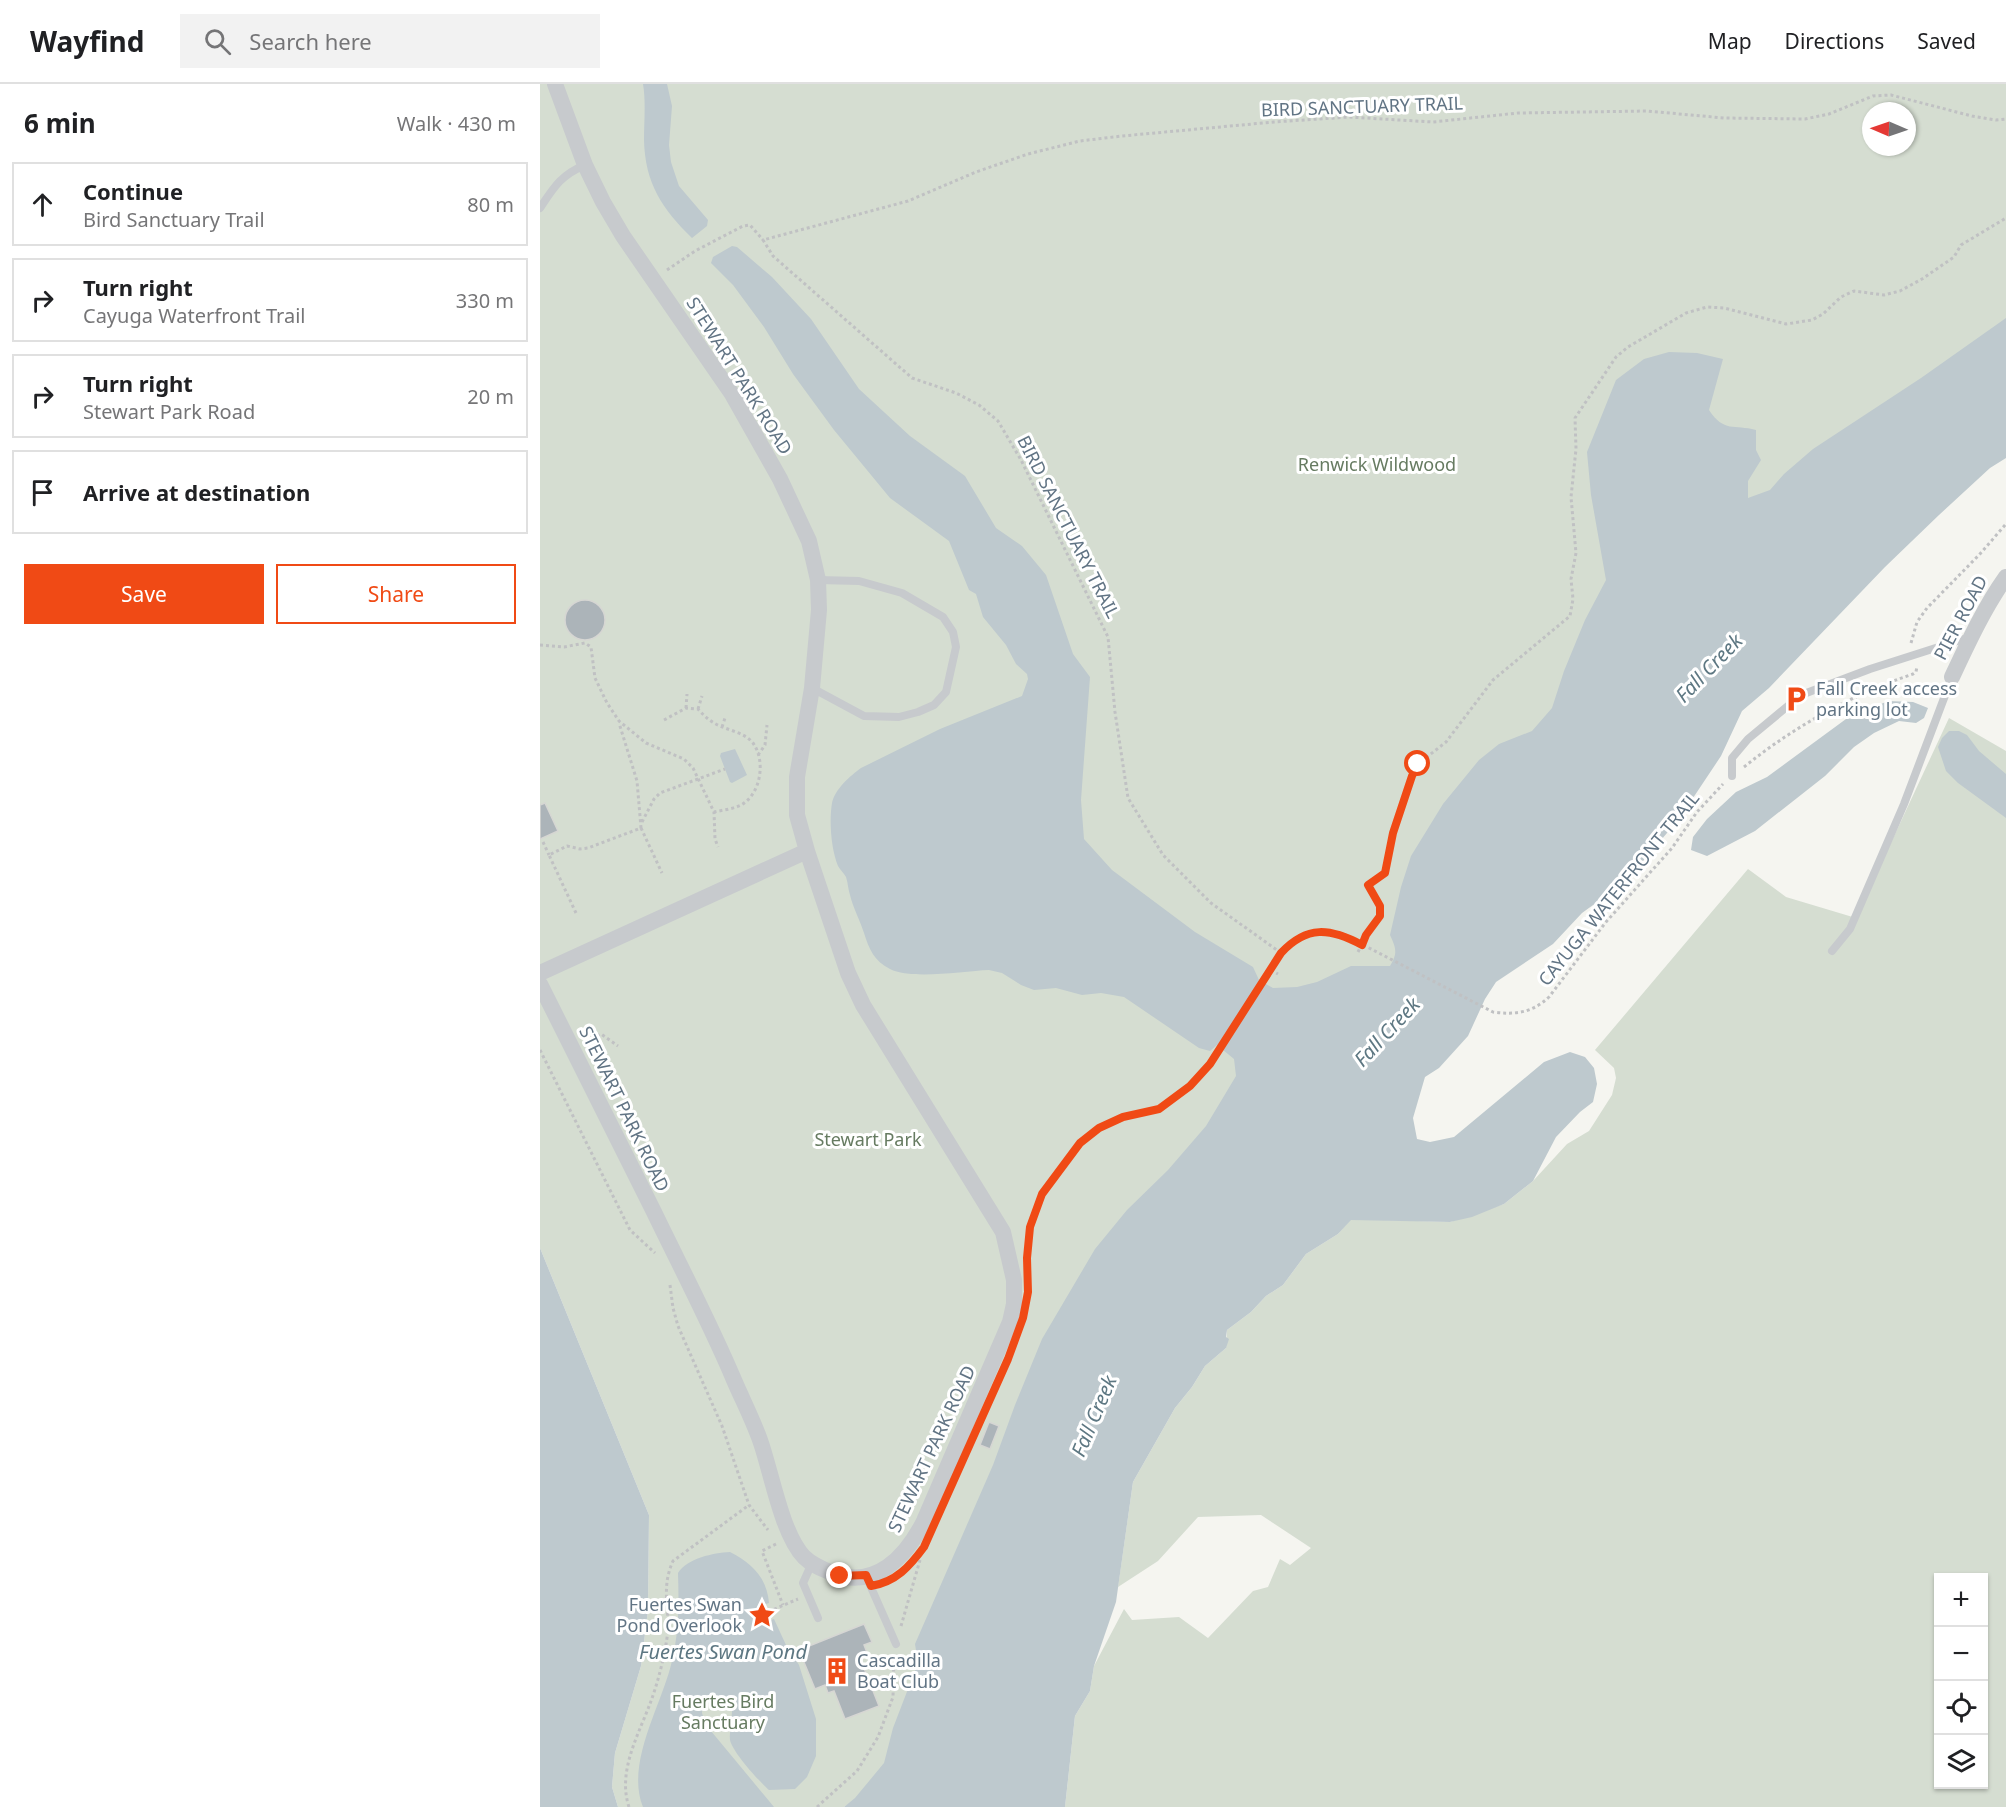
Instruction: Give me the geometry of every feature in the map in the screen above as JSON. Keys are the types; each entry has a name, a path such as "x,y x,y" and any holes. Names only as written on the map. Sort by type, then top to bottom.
{"street":[{"name":"STEWART PARK ROAD","path":"540,984 710,1326 761,1442 793,1543 805,1558 820,1569 840,1576 877,1573 903,1555 915,1539 924,1521 1010,1322 1014,1304 1014,1280 1003,1232 863,1005 848,973 797,815 797,777 812,688 819,610 818,580 809,541 780,479 732,394 623,236 603,202 585,165 555,84"},
{"name":"PIER ROAD","path":"1952,677 1971,637 2006,577"},
{"path":"540,972 807,851"}],"lane":[{"path":"540,208 559,180 572,170 585,165"},
{"path":"812,688 864,716 899,717 918,712 934,705 946,692 956,647 953,632 943,617 902,593 859,581 818,580"},
{"path":"1732,776 1732,758 1748,740 1801,695 1870,669 1971,637"},
{"path":"1832,951 1850,929 1904,804 1952,677"},
{"path":"812,1563 803,1582 818,1618"},
{"path":"866,1575 896,1644"}],"path":[{"name":"BIRD SANCTUARY TRAIL","path":"763,240 908,201 976,172 1028,154 1080,141 1133,134 1349,117 1433,122 1518,112 1647,111 1724,118 1805,119 1829,114 1873,96 1891,95 1972,116 1996,120 2006,119"},
{"path":"1358,952 1366,935 1380,916 1380,906 1368,885 1385,873 1391,841 1418,764 1446,742 1493,680 1570,616 1573,599 1571,579 1576,553 1570,497 1576,449 1575,418 1616,357 1628,347 1686,313 1707,307 1724,308 1786,324 1812,320 1823,314 1841,297 1854,291 1884,296 1900,291 1954,257 1961,245 2006,218"},
{"name":"BIRD SANCTUARY TRAIL","path":"653,280 695,251 743,226 750,225 773,256 912,378 956,393 980,405 998,421 1021,460 1108,637 1115,712 1128,798 1163,855 1211,903 1281,953"},
{"path":"1910,646 1917,622 1927,608 2006,524"},
{"path":"540,645 564,646 585,643 591,647 596,678 607,703 619,721 646,744 684,759 693,768 714,812 715,839 718,847"},
{"name":"CAYUGA WATERFRONT TRAIL","path":"1028,1269 1030,1227 1042,1194 1080,1143 1099,1128 1123,1117 1159,1109 1190,1086 1210,1064 1281,953 1291,943 1303,935 1317,932 1344,935 1493,1011 1509,1014 1523,1013 1539,1006 1549,997 1605,922 1672,848 1697,813 1732,776 1806,722 1852,698 1913,674 1917,668"},
{"path":"686,708 687,694"},
{"path":"698,709 702,696"},
{"path":"664,720 686,708 698,709 707,718 722,727 744,735 753,743 759,755 761,770 759,782 753,793 743,804 714,812"},
{"path":"722,727 725,718"},
{"path":"619,721 637,781 641,828 662,873"},
{"path":"759,755 765,745 767,724"},
{"path":"641,828 643,818 660,793 725,769"},
{"path":"549,855 567,846 588,848 641,828"},
{"path":"543,842 576,913"},
{"path":"1271,969 1278,974"},
{"path":"585,1042 601,1034 618,1046"},
{"path":"540,1050 630,1230 660,1259"},
{"path":"669,1277 678,1326 723,1426 749,1505 778,1543 762,1551 783,1605"},
{"path":"629,1807 626,1798 626,1774 634,1744 652,1698 667,1639 668,1617 665,1592 667,1573 673,1561 749,1505"},
{"path":"913,1562 919,1554"},
{"path":"763,1614 808,1595"},
{"path":"817,1807 857,1771 879,1737"}],"green space":[{"path":"540,84 2006,84 2006,385 1336,1082 997,1707 844,1807 618,1807 612,1787 615,1753 641,1666 648,1610 649,1515 540,1248"},
{"path":"1949,718 2006,751 2006,1807 1065,1807 1075,1716 1090,1691 1094,1666 1124,1609 1132,1620 1179,1617 1208,1638 1253,1591 1268,1587 1280,1559 1290,1565 1311,1548 1261,1515 1198,1517 1158,1561 1118,1587 1133,1482 1175,1408 1205,1366 1226,1348 1227,1330 1251,1312 1266,1296 1283,1285 1306,1254 1338,1234 1351,1219 1450,1222 1504,1204 1533,1181 1567,1144 1589,1131 1612,1095 1616,1078 1614,1068 1595,1050 1748,869 1786,897 1856,918"}],"water":[{"path":"643,84 667,84 672,106 669,145 671,162 679,186 708,220 707,226 692,238 664,206 652,182 645,155"},
{"name":"Fall Creek","path":"732,246 737,247 772,277 811,319 859,389 910,436 965,476 996,528 1022,546 1046,575 1073,654 1090,677 1081,800 1084,839 1112,870 1195,932 1253,967 1259,980 1273,988 1297,987 1317,982 1351,966 1390,966 1395,950 1390,935 1411,856 1443,804 1479,760 1499,744 1532,731 1552,708 1585,620 1606,580 1591,495 1587,452 1616,380 1644,359 1669,352 1697,353 1723,359 1709,410 1725,425 1756,430 1756,450 1761,460 1748,481 1748,498 1770,490 1784,474 1813,449 1921,378 2006,318 2006,458 1990,468 1939,515 1885,567 1769,688 1742,711 1721,756 1679,819 1625,882 1582,913 1553,944 1496,982 1485,999 1468,1036 1439,1068 1425,1077 1413,1118 1417,1139 1430,1142 1454,1137 1544,1062 1570,1052 1585,1057 1594,1068 1597,1084 1593,1102 1556,1137 1533,1181 1504,1204 1472,1217 1450,1222 1351,1220 1338,1234 1306,1254 1283,1285 1266,1296 1251,1312 1227,1330 1226,1337 1229,1339 1226,1348 1205,1366 1175,1408 1133,1482 1116,1602 1094,1666 1090,1691 1075,1716 1065,1807 844,1807 855,1798 884,1763 893,1728 918,1663 915,1644 993,1465 1042,1339 1095,1249 1127,1210 1168,1170 1206,1126 1236,1076 1234,1059 1217,1045 1210,1051 1199,1048 1124,997 1101,993 1082,995 1056,988 1034,990 1002,973 989,970 938,974 899,972 884,966 873,954 853,905 846,877 838,866 834,852 831,818 832,803 836,793 861,768 940,729 1022,696 1028,679 1027,674 1016,664 1006,645 983,617 976,594 969,590 949,541 890,498 834,430 733,285 711,263 713,257"},
{"path":"1888,701 1913,702 1928,708 1924,718 1916,723 1899,721 1874,733 1854,747 1825,776 1755,831 1707,856 1691,850 1693,837 1707,819 1736,792 1767,777 1846,719"},
{"path":"1949,731 1959,731 1967,735 1979,751 2006,774 2006,818 1958,783 1946,771 1938,747 1942,738"},
{"path":"735,749 747,775 732,783 720,756 721,753"},
{"path":"540,1248 649,1515 648,1610 641,1666 615,1753 612,1787 618,1807 540,1807"},
{"name":"Fuertes Swan Pond","path":"730,1552 751,1566 762,1579 769,1603 760,1606 758,1612 760,1620 765,1622 774,1619 786,1645 799,1665 816,1719 816,1756 807,1777 795,1789 769,1790 732,1746 730,1737 732,1711 723,1702 711,1698 703,1703 702,1713 706,1725 774,1807 643,1807 639,1790 639,1772 647,1734 672,1661 678,1617 678,1573 694,1560"}],"building":[{"path":"585,600 593,601 599,606 604,612 604,628 599,634 593,639 585,640 577,639 571,634 566,628 565,620 566,612 571,606 577,601"},
{"path":"545,803 558,831 540,839 540,805"},
{"path":"989,1422 999,1426 990,1449 980,1445"},
{"name":"Cascadilla Boat Club","path":"864,1624 872,1642 864,1645 868,1655 860,1658 879,1706 845,1719 834,1691 828,1693 825,1685 815,1689 799,1650"}],"place":[{"name":"Fall Creek access parking lot","path":"1796,699"},
{"name":"Fuertes Swan Pond Overlook","path":"762,1615"},
{"name":"Cascadilla Boat Club","path":"837,1671"}],"route":[{"path":"840,1576 866,1575 871,1586 878,1585 898,1577 924,1547 1008,1359 1023,1318 1028,1292 1027,1258 1030,1227 1042,1194 1059,1168 1080,1143 1099,1128 1123,1117 1159,1109 1190,1086 1210,1064 1281,953 1291,943 1303,935 1330,932 1344,935 1362,945 1366,935 1380,916 1380,906 1368,885 1385,873 1393,833 1418,764"}],"park label":[{"name":"Renwick Wildwood","path":"1377,465"},
{"name":"Stewart Park","path":"868,1140"},
{"name":"Fuertes Bird Sanctuary","path":"723,1712"}]}
